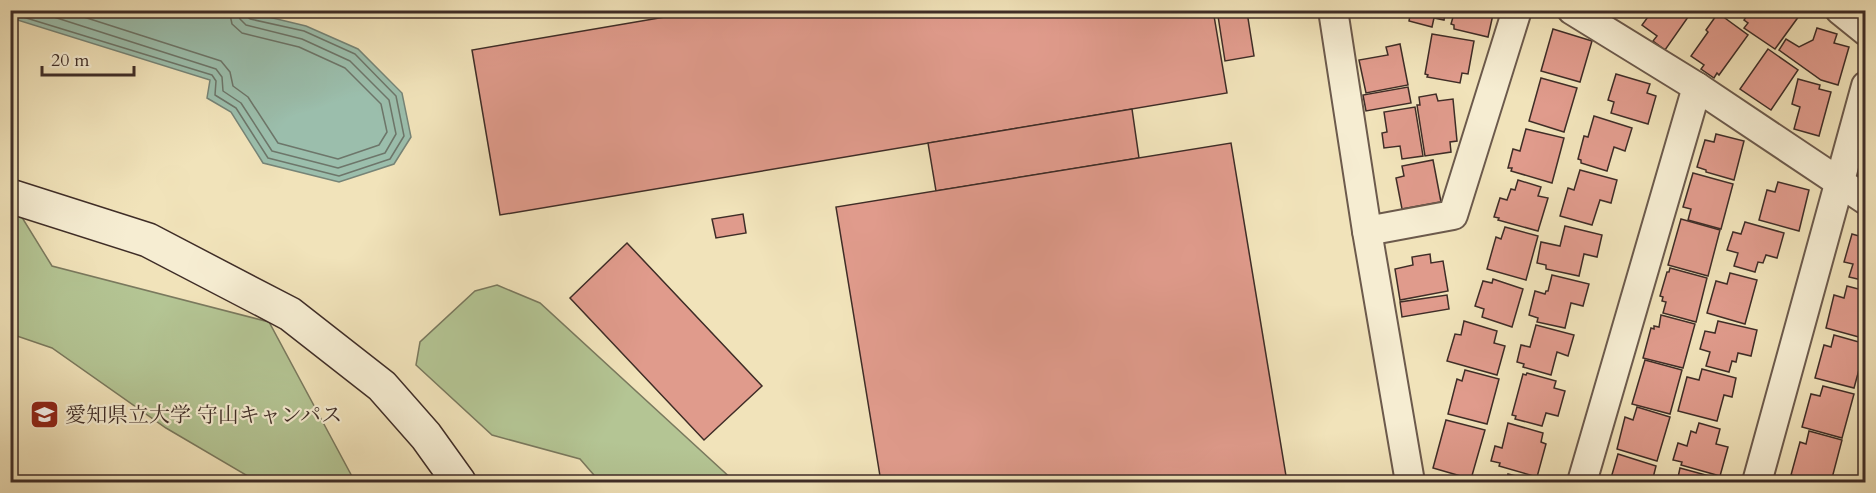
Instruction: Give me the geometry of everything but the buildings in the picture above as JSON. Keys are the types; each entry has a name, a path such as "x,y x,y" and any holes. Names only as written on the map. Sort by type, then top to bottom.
{"street":[{"path":"1333,10 1367,231 1410,483"},
{"path":"1367,231 1453,215 1518,10"},
{"path":"1572,10 1697,87 1866,200"},
{"path":"1840,10 1866,31"},
{"path":"1758,483 1866,86"},
{"path":"1582,483 1697,87"},
{"path":"10,196 148,240 290,314 382,386 426,436 459,483"}],"shaded area":[{"path":"10,198 52,266 269,322 355,482 258,482 166,428 52,348 11,334"},
{"path":"497,285 540,303 735,482 600,482 580,459 492,435 416,365 420,342 475,291"}],"water":[{"path":"11,10 239,10 306,26 358,49 402,93 411,137 394,164 339,182 263,163 231,112 207,98 210,80 11,18"}],"place":[{"name":"愛知県立大学 守山キャンパス","path":"44,415"}]}
